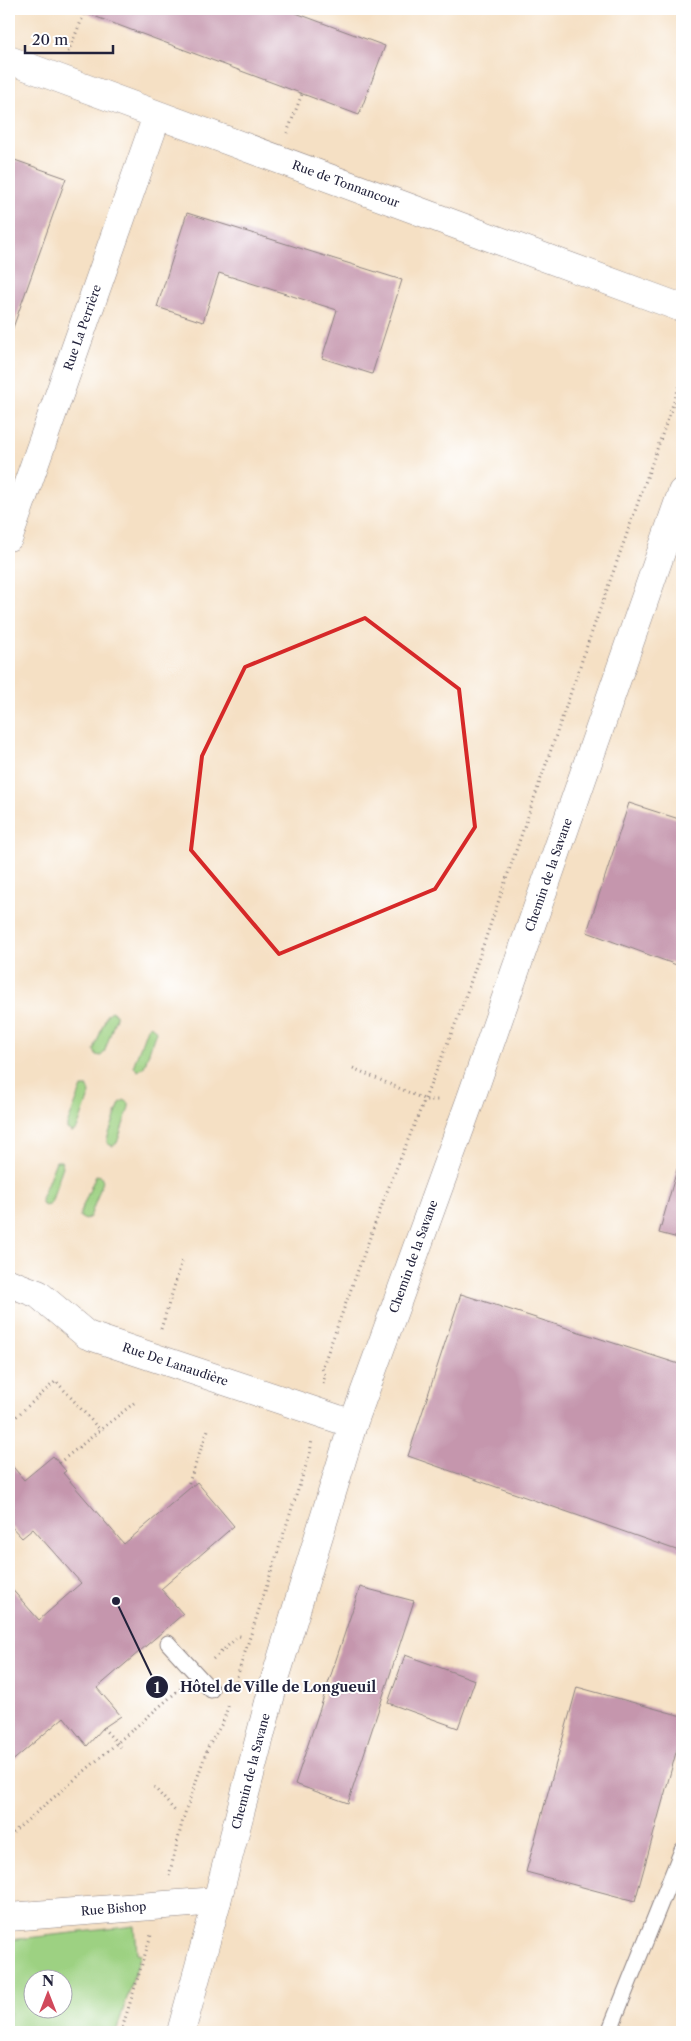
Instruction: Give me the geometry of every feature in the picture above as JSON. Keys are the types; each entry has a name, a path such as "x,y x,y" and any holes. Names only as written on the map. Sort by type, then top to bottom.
{"street":[{"name":"Rue de Tonnancour","path":"9,60 682,308"},
{"name":"Rue La Perrière","path":"9,537 157,116"},
{"name":"Chemin de la Savane","path":"182,2032 218,1902 274,1679 353,1424 470,1101 682,492"},
{"name":"Rue De Lanaudière","path":"9,1284 38,1294 87,1335 353,1424"},
{"name":"Rue Bishop","path":"9,1917 218,1902"}],"lane":[{"path":"168,1643 211,1690"},
{"path":"609,2032 682,1850"}],"path":[{"path":"57,78 84,12"},
{"path":"278,160 302,94"},
{"path":"325,1375 322,1368 379,1212 459,1015 682,378"},
{"path":"353,1068 426,1100 470,1101"},
{"path":"160,1332 183,1258"},
{"path":"9,1423 56,1381 100,1430"},
{"path":"59,1463 134,1403"},
{"path":"190,1487 188,1484 208,1430"},
{"path":"121,2032 169,1875 183,1819 208,1748 223,1722 238,1668 310,1453"},
{"path":"9,1836 118,1744 240,1636 244,1637"},
{"path":"103,1728 122,1748"},
{"path":"154,1787 175,1810"}],"highlighted area":[{"path":"365,618 459,689 475,827 435,889 279,954 191,850 202,756 245,667"}],"green space":[{"path":"111,1011 116,1014 116,1017 104,1053 101,1056 96,1055 94,1050 107,1014"},
{"path":"151,1025 156,1031 144,1067 138,1071 134,1064 147,1028"},
{"path":"82,1087 88,1087 90,1093 77,1129 72,1132 67,1129 67,1125"},
{"path":"124,1100 129,1103 129,1107 117,1143 112,1146 107,1143 107,1139 120,1103"},
{"path":"56,1161 61,1161 63,1166 51,1203 46,1206 43,1205 41,1199"},
{"path":"96,1175 101,1176 103,1181 90,1217 85,1220 80,1217 80,1213"},
{"path":"135,1926 137,1953 141,1954 116,2032 9,2032 9,1940"}],"building":[{"path":"75,9 285,9 385,46 359,115"},
{"path":"9,158 66,178 9,339"},
{"path":"187,213 402,280 372,374 322,358 337,310 219,273 203,322 157,307"},
{"path":"629,803 682,820 682,967 587,932"},
{"path":"682,1152 682,1239 659,1233"},
{"path":"461,1294 682,1365 682,1552 408,1456"},
{"path":"53,1456 66,1471 63,1473 124,1544 197,1482 234,1526 161,1589 183,1614 97,1688 121,1716 103,1728 87,1746 64,1717 9,1764 9,1586 39,1620 81,1583 33,1529 22,1538 9,1524 9,1462 24,1480"},
{"path":"360,1587 414,1601 348,1803 295,1784"},
{"path":"405,1655 475,1680 458,1728 388,1703"},
{"path":"577,1687 682,1716 682,1731 635,1901 526,1872"}],"place":[{"name":"Hôtel de Ville de Longueuil","path":"116,1601"}]}
